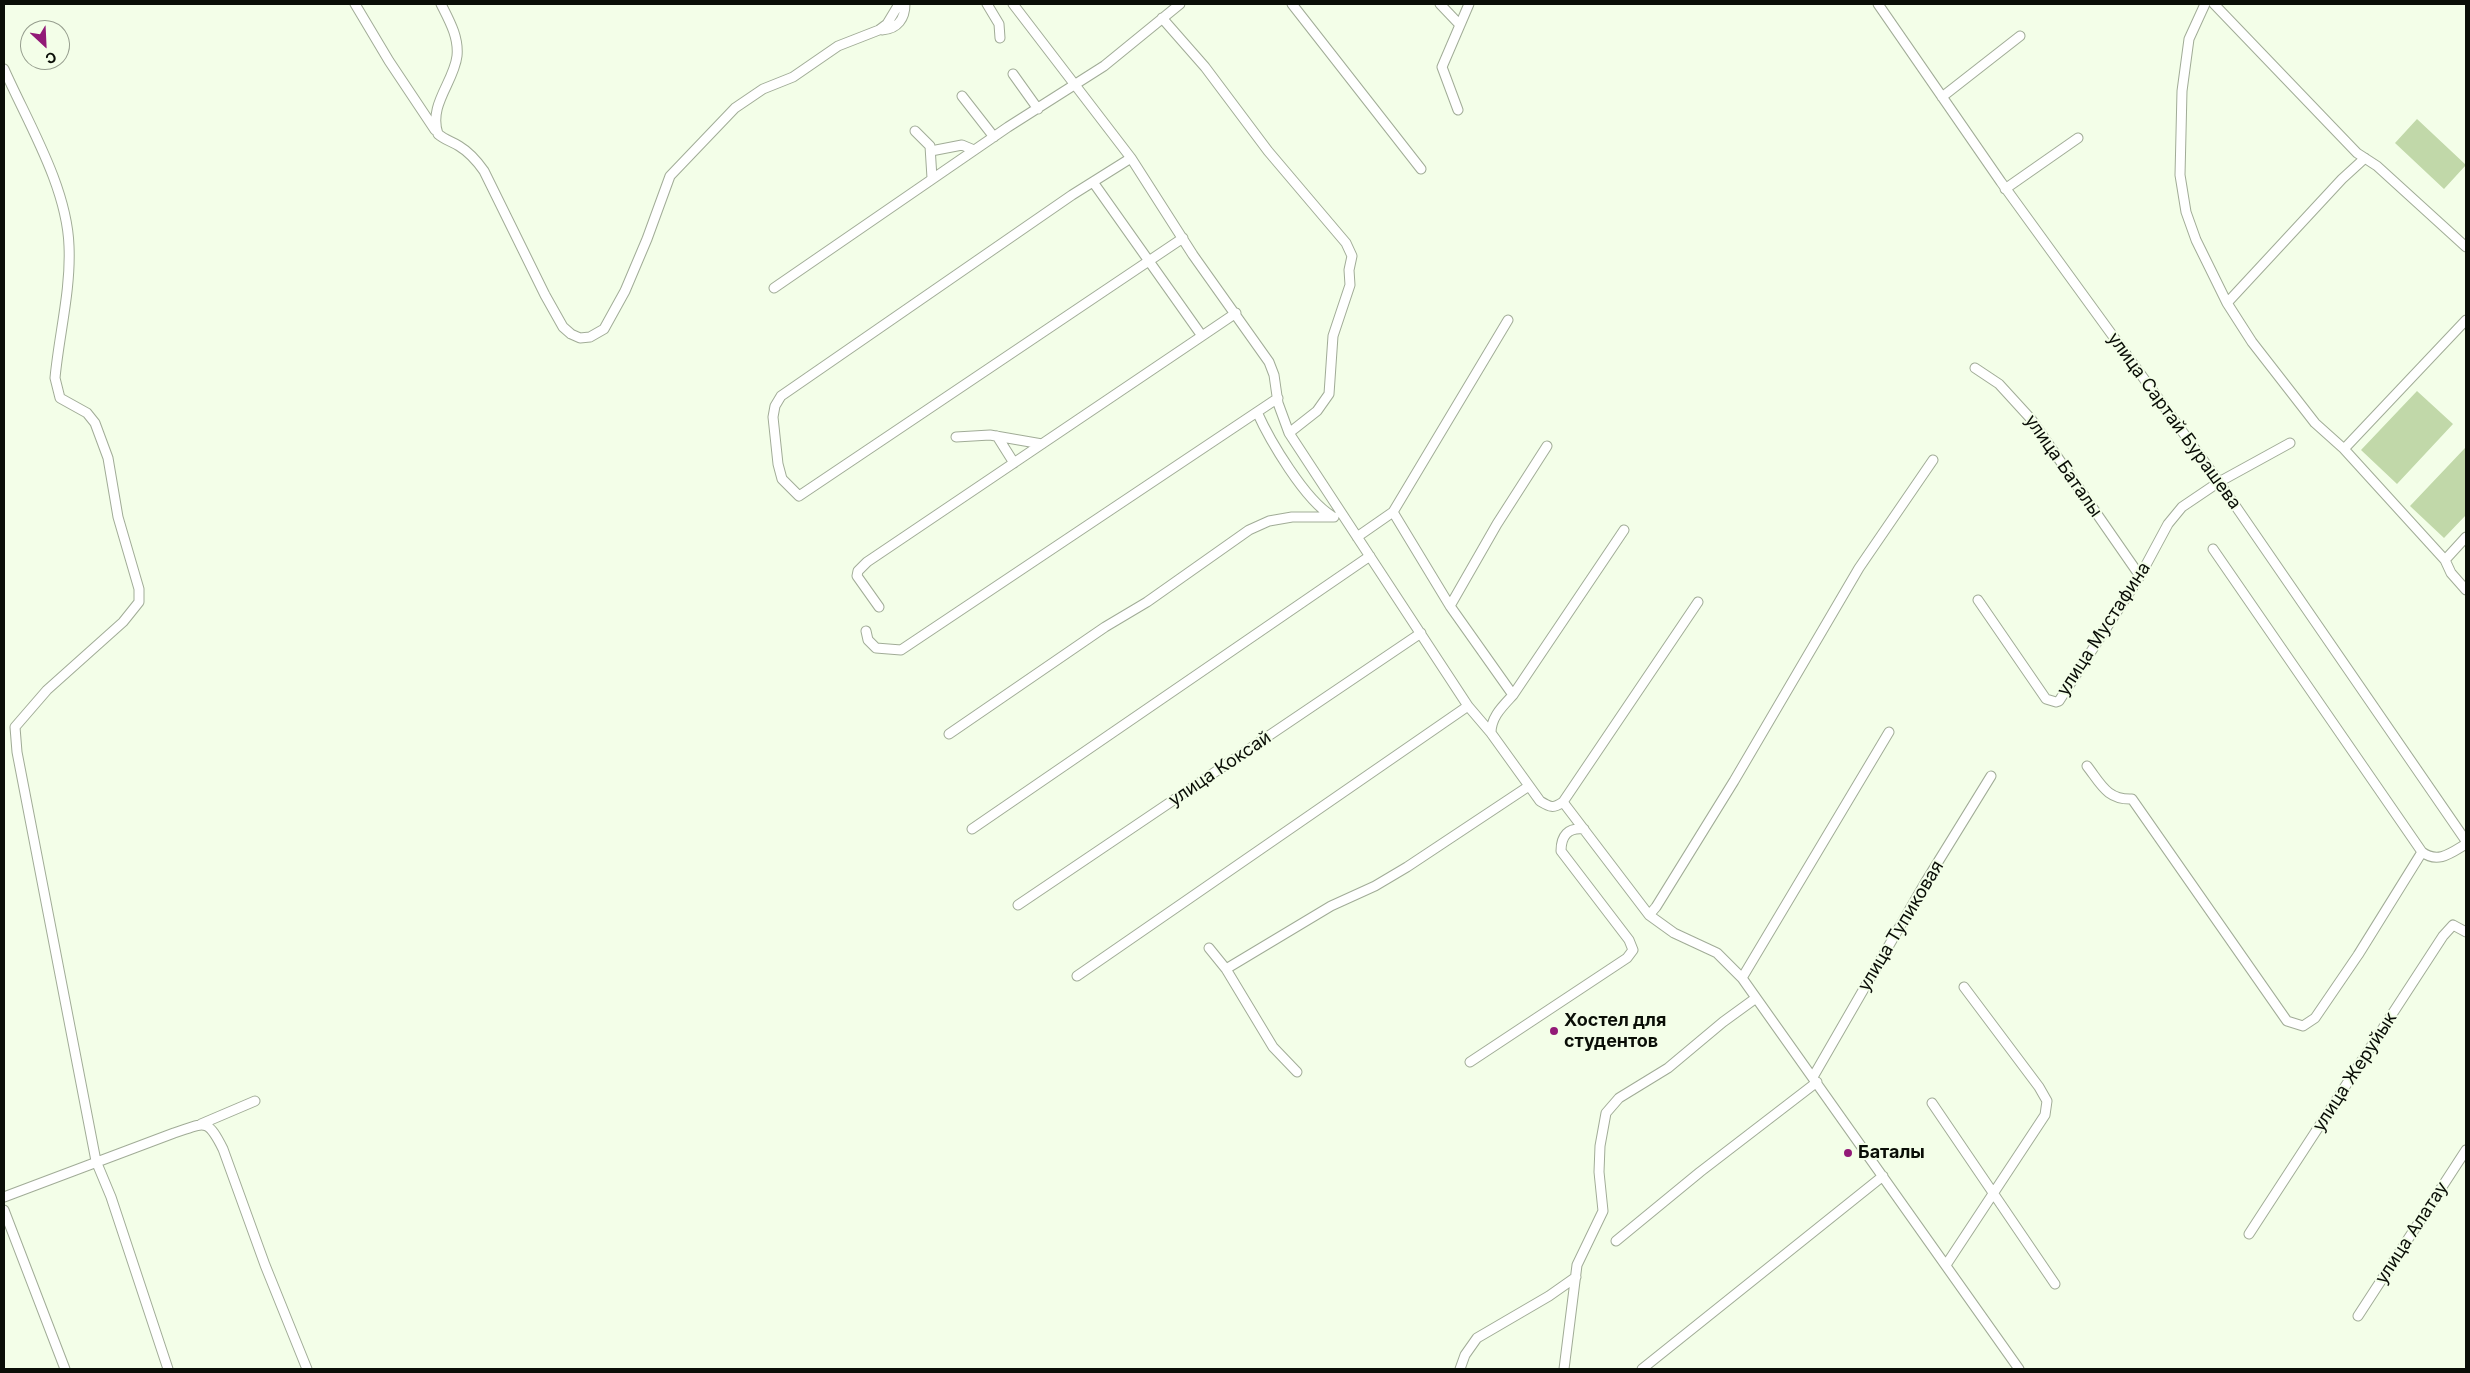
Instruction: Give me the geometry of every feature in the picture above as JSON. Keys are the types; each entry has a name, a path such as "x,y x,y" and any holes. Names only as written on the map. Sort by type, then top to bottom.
{"street":[{"path":"355,4 438,134 445,141 458,145 474,158 484,171 545,295 563,327 571,334 580,338 590,337 604,329 612,316 647,239 670,176 735,108 751,96 778,82 793,77 838,46 879,30 888,29 903,19 905,4"},
{"path":"438,134 436,115 457,51 452,25 442,4"},
{"path":"879,30 887,24 900,4"},
{"path":"987,4 999,24 1000,38"},
{"path":"1013,4 1131,158 1183,238 1270,362 1278,398 1289,433 1468,706 1491,733 1540,801 1550,808 1556,808 1563,802 1698,602"},
{"path":"774,288 932,178 1104,66 1180,4"},
{"path":"1292,4 1421,169"},
{"path":"1440,4 1460,25"},
{"path":"1458,110 1442,67 1469,4"},
{"name":"улица Сартай Бурашева","path":"1878,4 2006,188 2219,482 2466,842"},
{"path":"2205,4 2189,39 2182,91 2180,174 2186,212 2196,240 2227,302 2252,342 2315,422 2344,449 2445,560 2451,573 2466,590"},
{"path":"2214,4 2252,46 2357,153 2402,188 2466,247"},
{"path":"1162,18 1204,67 1268,151 1346,243 1352,256 1349,270 1350,285 1333,336 1329,394 1317,411 1289,433"},
{"path":"1942,97 2020,36"},
{"path":"4,69 58,190 65,213 69,255 68,283 55,378 57,392 60,398 87,414 95,423 108,458 118,517 139,589 139,602 124,622 47,690 15,727 17,752 96,1161 114,1206 168,1369"},
{"path":"1013,74 1038,109"},
{"path":"962,96 994,137"},
{"path":"916,131 924,139 931,151 932,178"},
{"path":"2006,188 2078,138"},
{"path":"931,151 962,145 974,150"},
{"path":"1131,158 1093,182 781,396 775,406 773,416 778,464 782,479 798,496 1183,238"},
{"path":"2227,302 2365,158"},
{"path":"1093,182 1202,336"},
{"path":"879,607 857,576 858,571 867,562 1236,313"},
{"path":"1357,537 1393,512 1508,320"},
{"path":"2344,449 2466,320"},
{"name":"улица Баталы","path":"1975,368 1999,384 2031,419 2140,576"},
{"path":"866,631 868,640 876,648 902,650 1278,398"},
{"path":"1257,412 1287,464 1320,509 1334,517"},
{"path":"956,437 997,436 1042,444"},
{"path":"997,436 1014,463"},
{"name":"улица Мустафина","path":"1978,600 2046,699 2059,701 2140,576 2168,524 2182,506 2219,482 2290,443"},
{"path":"1450,606 1497,524 1547,446"},
{"path":"1649,915 1656,908 1734,781 1859,568 1932,460"},
{"path":"1393,512 1450,606 1513,695"},
{"path":"950,734 1105,627 1147,602 1249,530 1269,521 1292,517 1345,518"},
{"path":"1491,733 1491,725 1498,712 1513,695 1624,530"},
{"path":"2445,560 2466,537"},
{"path":"2213,549 2422,852 2428,857 2437,859 2466,842"},
{"path":"972,829 1370,556"},
{"name":"улица Коксай","path":"1018,905 1421,633"},
{"path":"1077,976 1468,706"},
{"path":"1742,978 1889,732"},
{"path":"2087,766 2108,793 2118,800 2132,799 2287,1021 2294,1025 2303,1026 2315,1018 2358,955 2422,852"},
{"name":"улица Тупиковая","path":"1815,1080 1925,883 1991,776"},
{"path":"1226,969 1331,906 1375,886 1408,867 1530,786"},
{"path":"1563,802 1649,915 1674,933 1717,953 1742,978 2019,1369"},
{"path":"1470,1062 1627,958 1633,950 1629,940 1561,851 1561,840 1566,833 1577,828 1584,829"},
{"name":"улица Жеруйык","path":"2249,1234 2443,936 2453,925 2466,932"},
{"path":"1209,948 1226,969 1273,1046 1297,1072"},
{"path":"1946,1264 2045,1115 2047,1101 2039,1087 1964,987"},
{"path":"1564,1369 1577,1265 1603,1211 1600,1164 1606,1113 1619,1098 1668,1068 1723,1022 1756,998"},
{"path":"1616,1240 1815,1080"},
{"path":"4,1197 96,1161 201,1124 255,1101"},
{"path":"1932,1103 2055,1284"},
{"path":"201,1124 209,1126 214,1130 224,1149 265,1265 307,1369"},
{"name":"улица Алатау","path":"2358,1316 2466,1150"},
{"path":"1642,1369 1883,1176"},
{"path":"4,1210 65,1369"},
{"path":"1460,1369 1465,1355 1477,1338 1550,1296 1576,1277"}],"green space":[{"path":"2417,119 2466,165 2444,189 2395,143"},
{"path":"2417,391 2453,424 2397,484 2361,450"},
{"path":"2465,448 2466,515 2444,538 2410,506"}],"place":[{"name":"Хостел для студентов","path":"1554,1031"},
{"name":"Баталы","path":"1848,1153"}]}
